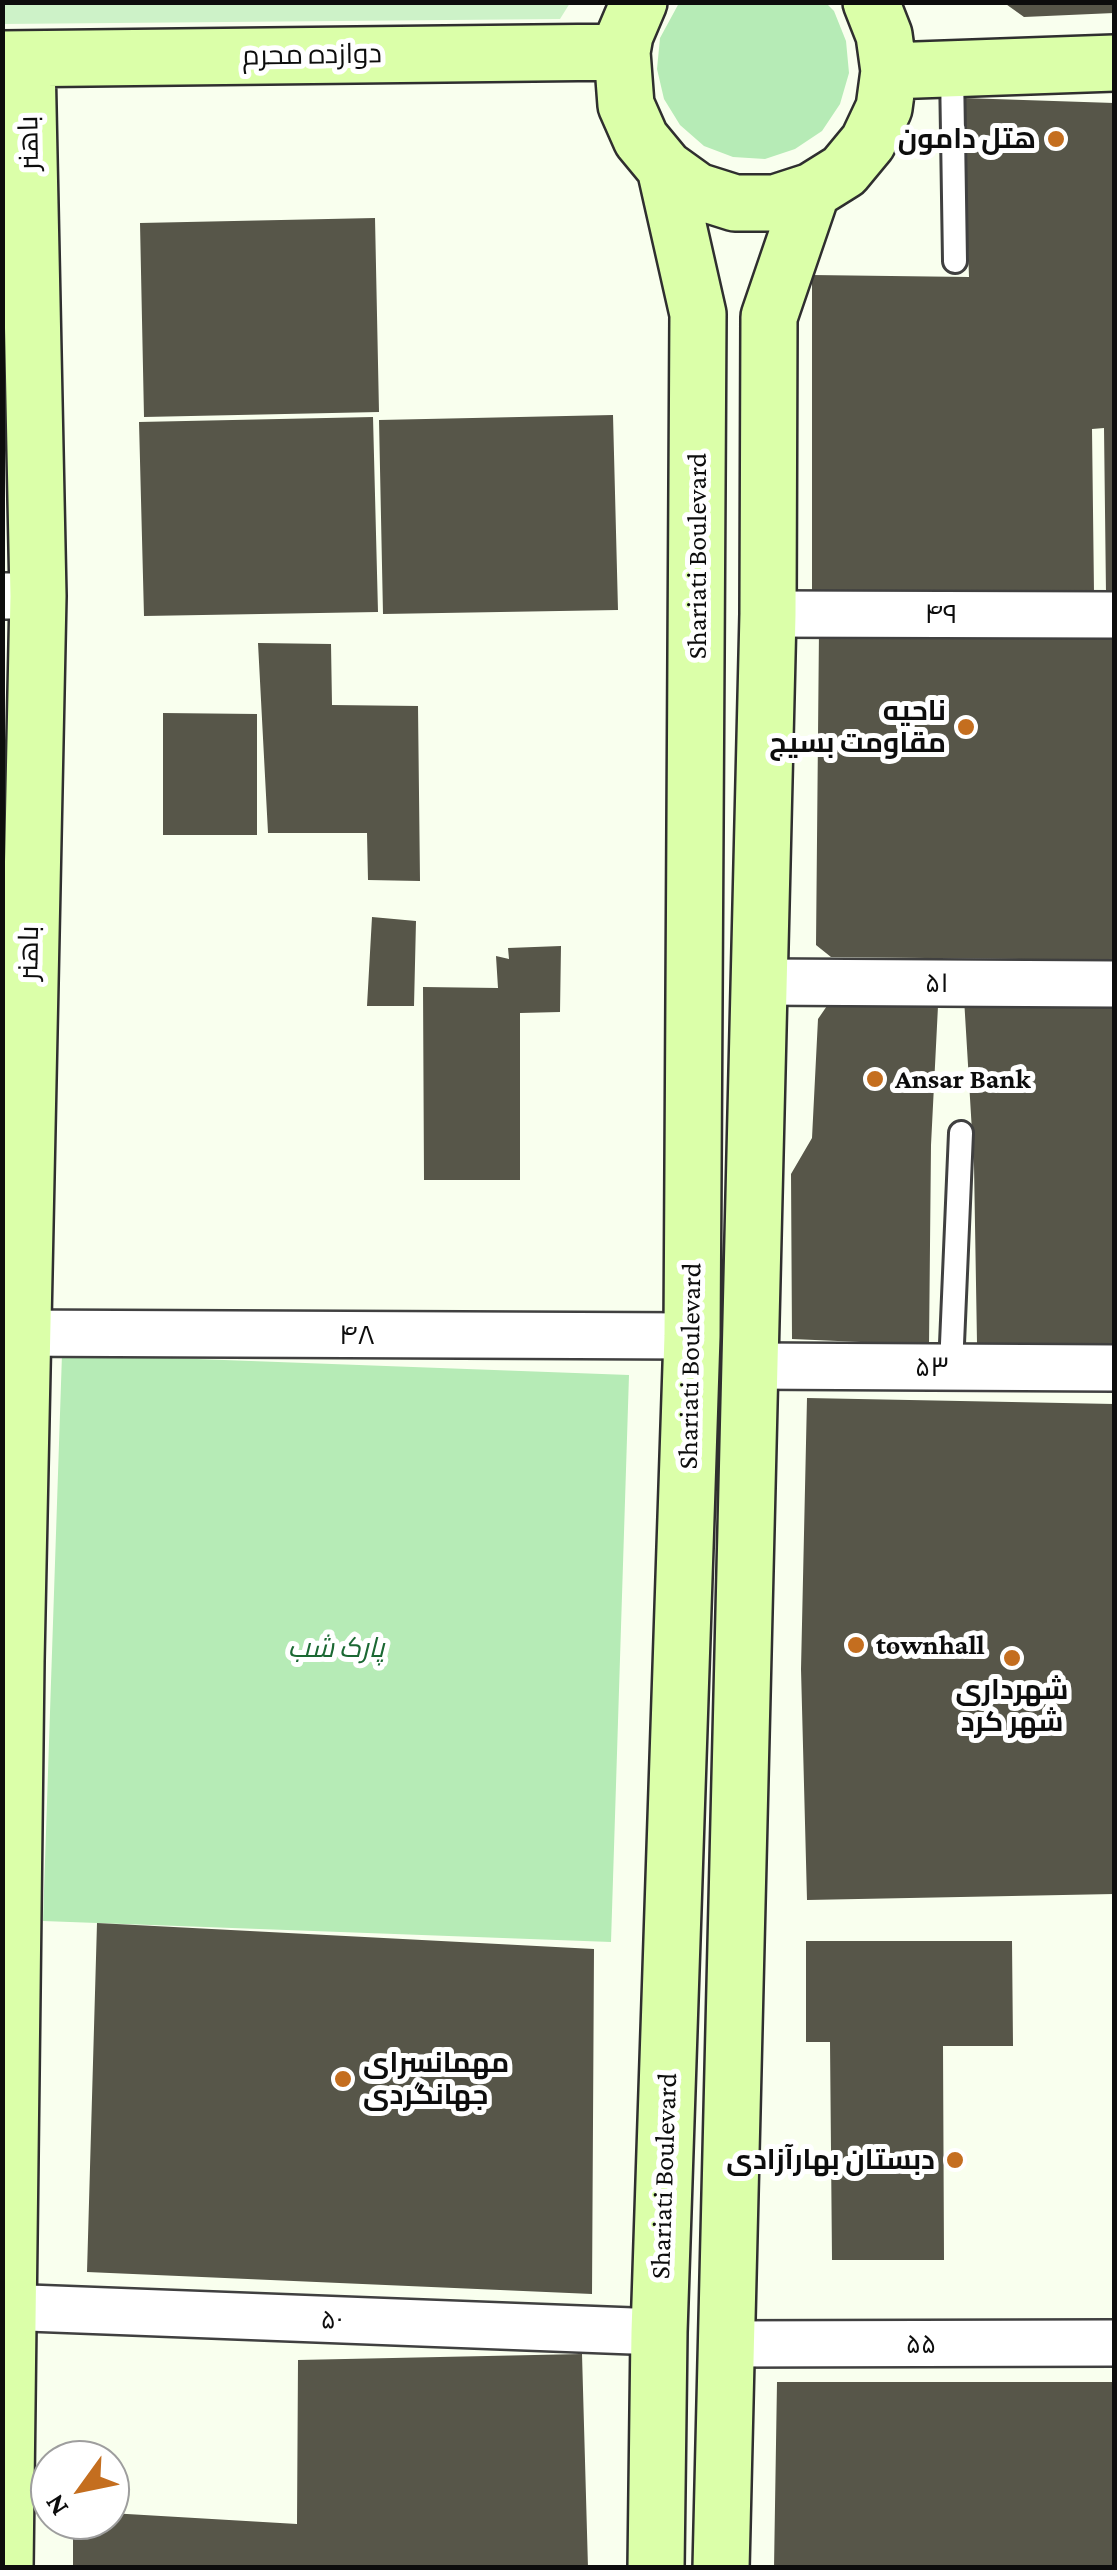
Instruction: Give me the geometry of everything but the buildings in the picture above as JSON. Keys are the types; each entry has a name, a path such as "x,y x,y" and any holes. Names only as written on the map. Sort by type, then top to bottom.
{"main road":[{"path":"631,27 626,105 641,139 665,168 697,191 735,203 775,203 812,192 844,171 868,142 884,108 889,70 884,35 871,2"},
{"name":"دوازده محرم","path":"15,58 631,27"},
{"name":"باهنر","path":"6,2568 4,2307 12,1333 20,596 27,391 15,58"},
{"path":"889,70 1114,63"},
{"name":"Shariati Boulevard","path":"656,2568 658,2332 692,1336 698,314 665,168"},
{"path":"722,2568 768,614 769,317 812,192"},
{"path":"692,1336 750,1366"}],"street":[{"name":"۴۹","path":"768,614 1114,615"},
{"name":"۵۱","path":"759,982 1114,984"},
{"name":"۴۸","path":"12,1333 692,1336"},
{"name":"۵۳","path":"750,1366 1114,1368"},
{"name":"۵۰","path":"4,2307 658,2332"},
{"name":"۵۵","path":"727,2344 1114,2344"}],"lane":[{"path":"952,70 956,261"},
{"path":"951,1367 961,1133"}],"green space":[{"path":"2,3 570,3 560,19 3,24"},
{"path":"679,3 826,3 834,11 846,41 849,73 840,104 822,131 795,149 765,159 733,157 704,146 680,125 664,99 657,69 660,38"},
{"name":"پارک شب","path":"62,1354 629,1375 611,1942 43,1921"}],"place":[{"name":"هتل دامون","path":"1056,139"},
{"name":"ناحیه مقاومت بسیج","path":"966,727"},
{"name":"Ansar Bank","path":"875,1079"},
{"name":"townhall","path":"856,1645"},
{"name":"شهرداری شهر کرد","path":"1012,1658"},
{"name":"مهمانسرای جهانگردی","path":"343,2079"},
{"name":"دبستان بهارآزادی","path":"955,2160"}]}
